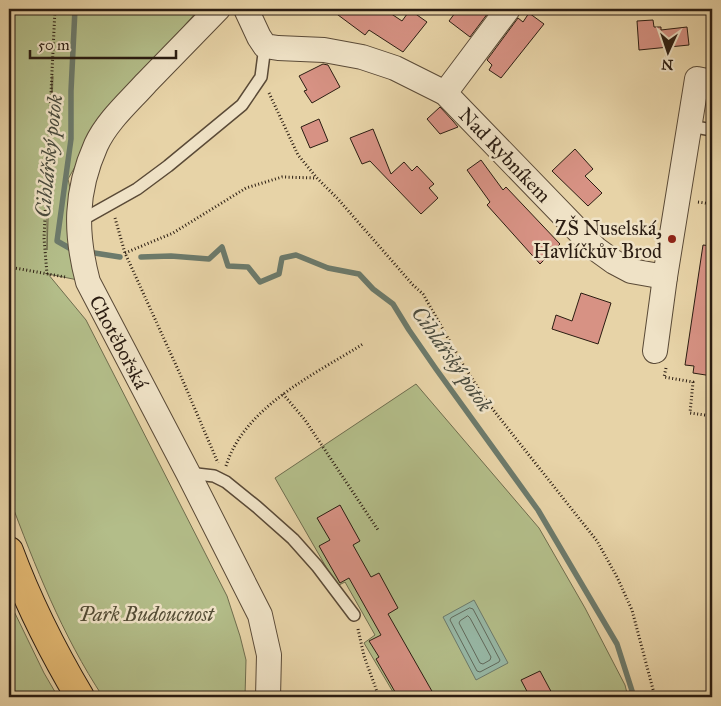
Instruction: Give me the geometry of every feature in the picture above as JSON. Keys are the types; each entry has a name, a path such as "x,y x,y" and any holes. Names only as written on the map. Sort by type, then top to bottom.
{"main road":[{"path":"9,551 39,622 60,664 80,697"}],"street":[{"name":"Chotěbořská","path":"218,9 117,113 97,144 83,183 78,229 85,273 260,615 270,655 268,697"},
{"path":"246,9 265,46"},
{"name":"Nad Rybníkem","path":"445,93 508,9"},
{"name":"Nad Rybníkem","path":"265,46 324,50 362,57 394,68 445,93 596,249 631,271 665,277"},
{"path":"655,351 665,277 701,128 697,79 712,82"}],"lane":[{"path":"78,229 111,203 137,189 168,166 242,104 261,77 265,46"},
{"path":"188,473 214,476 226,482 292,538 354,615"}],"path":[{"path":"47,274 44,238 55,9"},
{"path":"261,77 298,155 423,294 462,363 487,402 597,542 617,577 632,610 655,697"},
{"path":"125,253 174,233 246,188 282,177 317,178"},
{"path":"693,201 712,204"},
{"path":"111,203 125,253 226,482"},
{"path":"9,267 47,274 85,273"},
{"path":"226,482 226,468 230,453 243,433 283,394 363,344"},
{"path":"283,394 305,420 378,530"},
{"path":"354,615 364,656 379,697"}],"green space":[{"name":"Park Budoucnost","path":"9,9 199,9 103,118 68,179 78,222 88,282 48,274 86,320 227,596 246,660 245,697 103,697 88,673 50,600 9,497","holes":["53,76 47,250 47,187"]},
{"path":"416,384 539,528 585,608 625,685 628,697 388,696 393,692 364,643 375,635 345,582 337,586 275,478"},
{"path":"9,601 44,673 58,697 9,697"}],"water":[{"path":"474,600 508,663 476,680 443,617"}],"building":[{"path":"330,9 384,9 402,21 410,10 427,22 403,52 369,30 365,35"},
{"path":"458,9 491,9 470,37 449,21"},
{"path":"529,13 544,24 501,78 489,70 492,65 487,60 518,18 523,22"},
{"path":"653,20 654,27 661,27 661,30 687,27 689,45 639,50 637,21"},
{"path":"323,64 328,65 340,87 312,103 304,91 307,90 299,76"},
{"path":"440,107 458,127 440,134 427,119"},
{"path":"319,119 328,141 310,148 301,127"},
{"path":"373,129 391,174 404,162 412,171 417,166 434,184 429,188 438,198 421,214 370,161 362,164 350,138"},
{"path":"575,149 593,169 585,176 602,193 588,206 552,171"},
{"path":"481,160 503,190 506,187 560,244 540,264 487,205 490,202 467,170"},
{"path":"703,245 712,246 712,376 693,373 694,366 685,365"},
{"path":"581,293 611,303 598,344 552,329 556,315 572,321"},
{"path":"340,505 360,541 353,545 371,577 379,573 398,608 388,614 433,693 423,697 398,697 376,659 379,657 369,641 381,635 349,578 340,583 319,546 330,540 317,518"},
{"path":"540,671 554,697 530,697 521,680"}],"waterway":[{"name":"Cihlářský potok","path":"75,9 71,139 57,241 76,250"},
{"name":"Cihlářský potok","path":"141,257 171,256 209,259 222,247 228,266 248,267 260,282 279,274 282,258 296,255 328,268 359,274 373,289 393,304 436,369 538,510 617,644 634,697"},
{"name":"Cihlářský potok","path":"88,252 120,257"}],"place":[{"name":"ZŠ Nuselská, Havlíčkův Brod","path":"672,239"}]}
